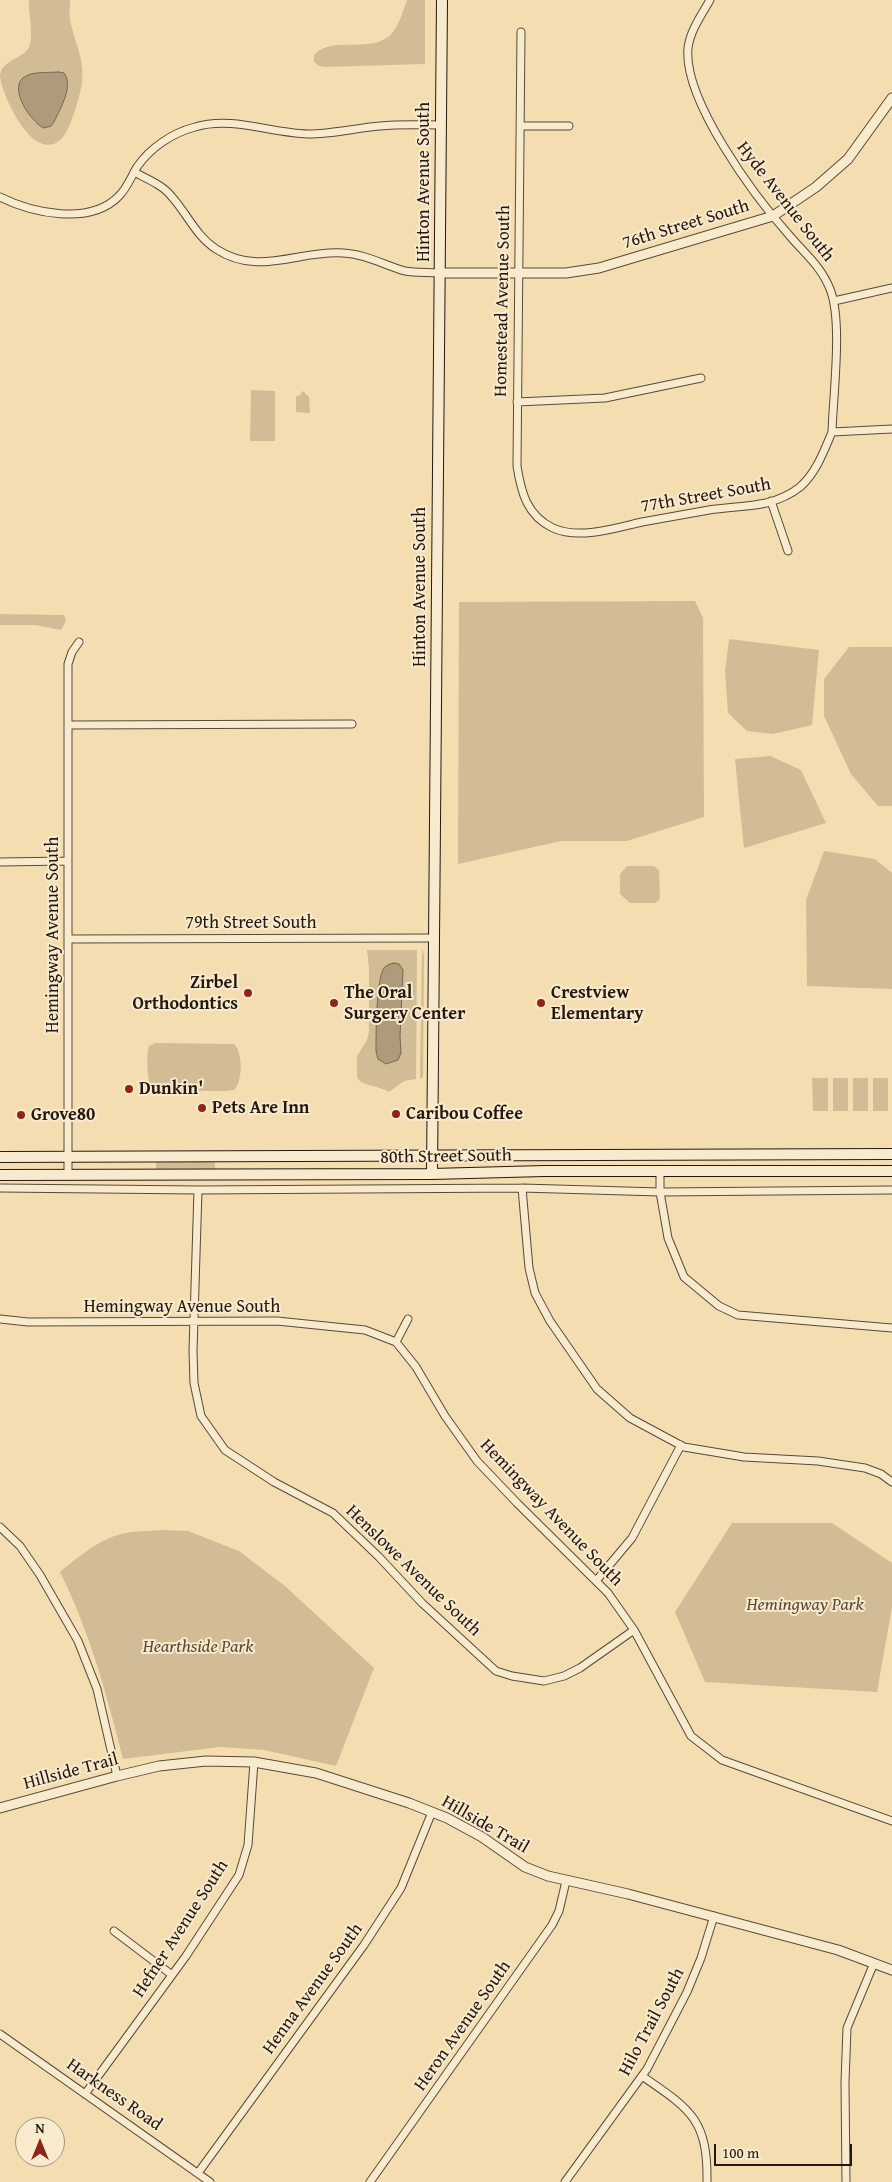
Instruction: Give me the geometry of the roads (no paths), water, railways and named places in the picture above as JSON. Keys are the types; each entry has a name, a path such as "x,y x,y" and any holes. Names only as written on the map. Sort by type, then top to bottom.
{"main road":[{"name":"Hinton Avenue South","path":"432,1174 442,0"},
{"name":"80th Street South","path":"0,1157 892,1154"},
{"name":"80th Street South","path":"0,1175 432,1174 544,1171 892,1171"}],"street":[{"name":"Hyde Avenue South","path":"710,0 694,30 688,47 688,66 694,88 725,151 773,216 818,266 827,280 834,302 836,337 832,432"},
{"name":"Homestead Avenue South","path":"521,32 517,466 521,492 526,504 534,514 555,529 580,532"},
{"name":"76th Street South","path":"439,272 566,273 599,268 773,216 816,187 848,159 892,98"},
{"path":"0,197 25,207 42,211 89,212 102,208 114,201 124,190 145,157 163,142 179,133 205,124 237,124 280,132 309,134 381,126 441,125"},
{"path":"521,126 569,126"},
{"path":"134,172 166,191 202,238 216,250 233,258 249,262 267,263 310,254 342,253 370,258 406,271 439,272"},
{"path":"834,302 892,288"},
{"path":"517,402 605,398 702,378"},
{"path":"832,432 892,429"},
{"name":"77th Street South","path":"580,532 618,529 640,523 771,501 786,496 800,487 817,467 832,432"},
{"path":"771,501 788,551"},
{"name":"Hemingway Avenue South","path":"68,1174 68,662 72,652 80,642"},
{"path":"68,724 352,724"},
{"path":"0,862 68,861"},
{"name":"79th Street South","path":"68,939 434,938"},
{"path":"660,1171 660,1192 668,1238 684,1277 719,1306 738,1315 892,1328"},
{"name":"80th Street South","path":"0,1188 198,1190 522,1188 660,1192 892,1190"},
{"path":"522,1188 529,1268 535,1293 550,1321 597,1389 630,1418 681,1445 744,1457 818,1460 865,1468 892,1482"},
{"name":"Henslowe Avenue South","path":"198,1190 193,1351 196,1398 201,1416 225,1450 274,1482 333,1513 379,1557 422,1603 496,1671 512,1676 544,1680 564,1676 580,1668 634,1630"},
{"name":"Hemingway Avenue South","path":"0,1319 28,1322 277,1321 337,1325 365,1330 396,1342 416,1367 445,1416 477,1461 608,1593 634,1630 691,1736 722,1760 892,1821"},
{"path":"396,1342 408,1319"},
{"path":"596,1581 632,1538 681,1445"},
{"path":"0,1527 20,1546 40,1575 78,1641 97,1689 117,1776"},
{"name":"Hillside Trail","path":"0,1808 159,1766 206,1761 254,1762 316,1773 432,1812 482,1837 524,1867 566,1881 628,1894 838,1950 892,1970"},
{"name":"Hefner Avenue South","path":"85,2094 172,1975 239,1875 248,1846 254,1762"},
{"name":"Henna Avenue South","path":"198,2172 364,1944 401,1888 432,1812"},
{"name":"Heron Avenue South","path":"370,2182 552,1925 560,1910 566,1881"},
{"name":"Hilo Trail South","path":"565,2182 642,2076 687,1992 701,1958 714,1916"},
{"path":"114,1931 172,1975"},
{"path":"846,2182 847,2028 874,1963"},
{"name":"Harkness Road","path":"0,2034 210,2182"},
{"path":"642,2076 690,2111 702,2135 708,2164 707,2182"}],"place":[{"name":"Zirbel Orthodontics","path":"248,993"},
{"name":"The Oral Surgery Center","path":"334,1003"},
{"name":"Crestview Elementary","path":"541,1003"},
{"name":"Dunkin'","path":"129,1089"},
{"name":"Pets Are Inn","path":"202,1108"},
{"name":"Caribou Coffee","path":"396,1114"},
{"name":"Grove80","path":"21,1115"}],"park label":[{"name":"Hemingway Park","path":"805,1605"},
{"name":"Hearthside Park","path":"198,1647"}]}
